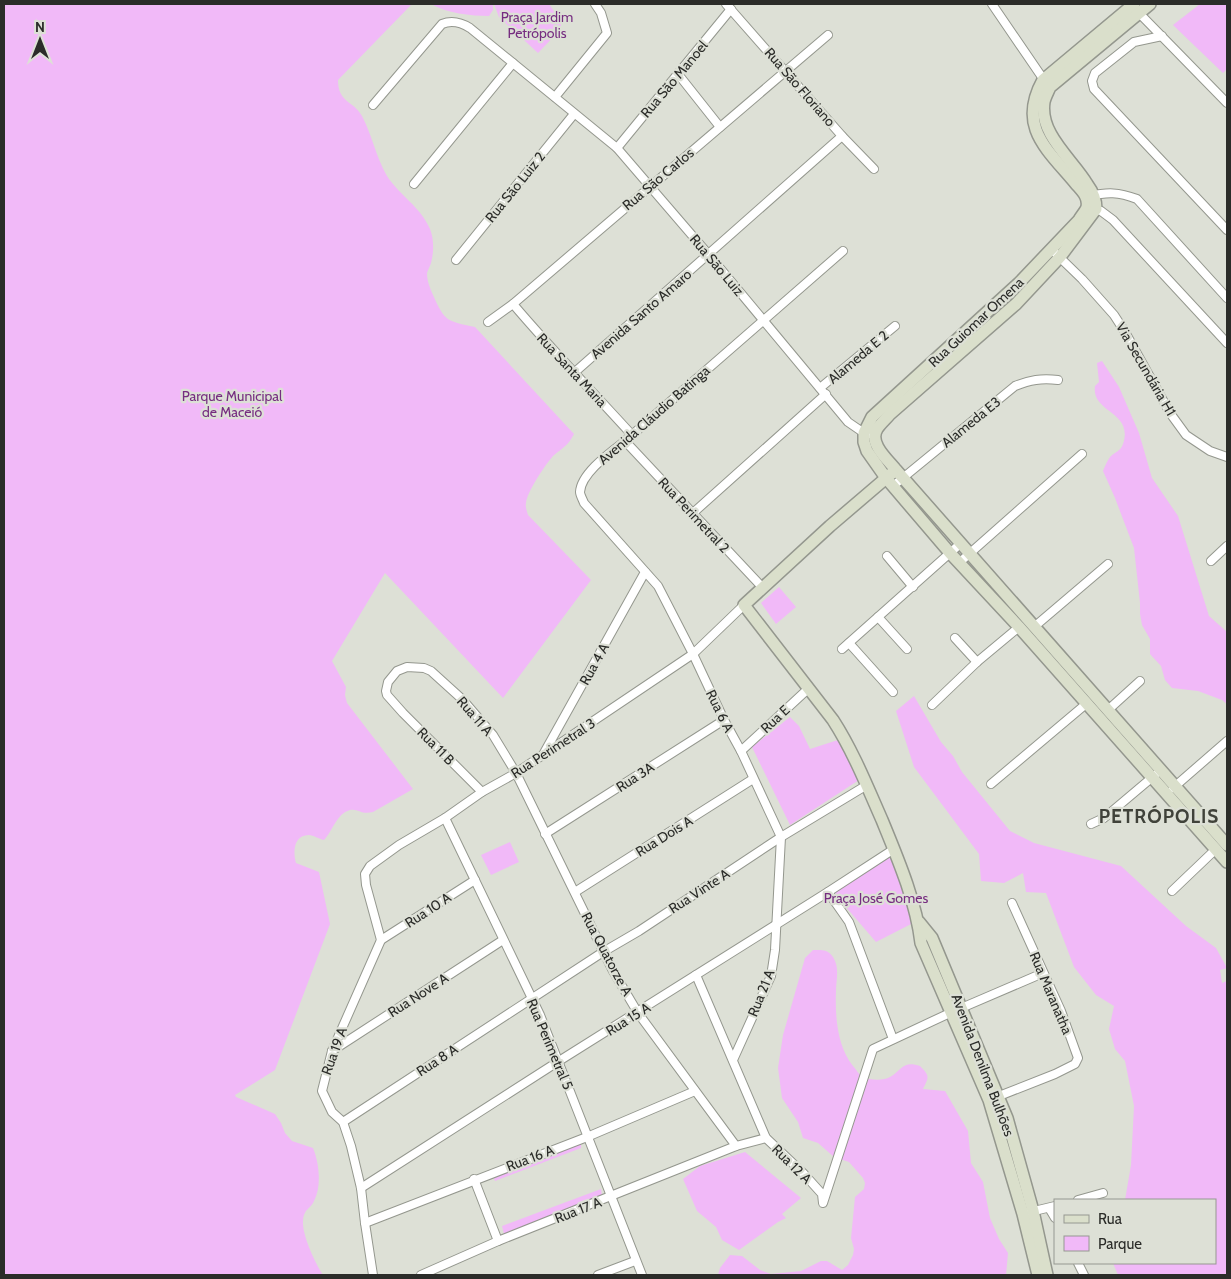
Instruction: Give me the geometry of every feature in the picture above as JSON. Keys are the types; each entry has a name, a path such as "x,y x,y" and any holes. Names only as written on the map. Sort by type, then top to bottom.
{"street":[{"path":"555,97 607,33 602,13 595,4"},
{"path":"992,4 1046,84"},
{"path":"1150,4 1136,8 1036,92 1032,114 1035,131 1044,146 1090,196 1091,209 1101,211 1114,220 1227,344"},
{"name":"Rua São Floriano","path":"729,6 874,170"},
{"name":"Rua São Manoel","path":"617,148 678,74 729,6"},
{"path":"1136,8 1227,103"},
{"name":"Rua São Luiz","path":"373,105 442,24 447,22 462,24 470,28 617,148 709,254 848,422 869,434"},
{"name":"Rua São Carlos","path":"488,322 513,304 828,35"},
{"path":"1162,36 1134,42 1096,73 1092,81 1094,89 1227,230"},
{"path":"414,184 513,63"},
{"path":"678,74 720,128"},
{"name":"Rua São Luiz 2","path":"456,260 574,114"},
{"name":"Avenida Santo Amaro","path":"575,372 842,136"},
{"path":"1090,196 1112,192 1122,193 1137,199 1227,298"},
{"name":"Rua Guiomar Omena","path":"869,434 872,417 1019,283 1055,253 1079,220 1091,209"},
{"name":"Avenida Cláudio Batinga","path":"600,521 584,503 580,492 584,479 602,460 843,251"},
{"name":"Via Secundária H1","path":"1055,253 1082,279 1126,332 1170,413 1186,435 1210,451 1227,457"},
{"name":"Rua Santa Maria","path":"513,304 632,435"},
{"name":"Alameda E 2","path":"820,388 895,326"},
{"name":"Alameda E3","path":"900,474 1015,386 1029,380 1042,378 1058,380"},
{"path":"693,513 826,394"},
{"path":"1155,774 1108,710 960,544 900,474 869,434 864,442 867,451 890,482 950,553 1019,627 1086,704 1155,774 1222,847 1227,862"},
{"name":"Rua Perimetral 2","path":"625,442 763,588"},
{"path":"960,562 1082,454"},
{"path":"744,605 900,474"},
{"name":"Rua 6 A","path":"600,521 658,586 741,751 781,837 777,923"},
{"path":"842,649 960,544"},
{"path":"1211,561 1227,546"},
{"path":"887,556 913,587"},
{"path":"1034,627 1108,564"},
{"name":"Rua 4 A","path":"542,756 645,572"},
{"name":"Rua Perimetral 3","path":"381,940 366,886 365,874 370,866 399,845 542,756 693,654 744,605"},
{"name":"Avenida Denilma Bulhões","path":"744,605 844,736 867,785 894,849 918,920 921,943 957,1010 994,1098 1047,1275"},
{"path":"878,617 907,649"},
{"path":"932,705 977,662 1019,627"},
{"path":"955,638 977,662"},
{"path":"849,643 893,692"},
{"name":"Rua 11 B","path":"424,668 407,667 397,671 388,682 386,691 391,700 482,792"},
{"name":"Rua 11 A","path":"424,668 431,671 463,700 493,735 516,773"},
{"path":"1108,710 1140,681"},
{"name":"Rua E","path":"741,751 809,688"},
{"path":"991,784 1086,704"},
{"name":"Rua 3A","path":"545,834 724,720"},
{"path":"1170,790 1227,741"},
{"name":"Rua Quatorze A","path":"516,773 575,892 602,952 638,1013 736,1146"},
{"path":"1091,824 1104,818 1155,774"},
{"name":"Rua Dois A","path":"575,892 753,779"},
{"name":"Rua Vinte A","path":"531,998 602,952 639,932 781,837 867,785"},
{"name":"Rua Perimetral 5","path":"445,818 559,1061 610,1198 642,1275"},
{"path":"1172,891 1222,847"},
{"name":"Rua 15 A","path":"361,1188 894,849"},
{"name":"Rua 10 A","path":"381,940 475,880"},
{"path":"828,892 850,922 893,1039 1043,973"},
{"name":"Rua Maranatha","path":"994,1098 1056,1074 1074,1064 1078,1058 1061,1011 1012,903"},
{"name":"Rua 21 A","path":"733,1060 771,976 776,950 777,923"},
{"name":"Rua 19 A","path":"374,1275 361,1188 351,1146 343,1122 332,1112 322,1091 332,1051 381,940"},
{"name":"Rua Nove A","path":"332,1051 503,940"},
{"name":"Rua 12 A","path":"696,975 766,1138 822,1194 823,1203 873,1049 893,1039"},
{"name":"Rua 8 A","path":"343,1122 531,998"},
{"name":"Rua 16 A","path":"365,1222 587,1137 695,1091"},
{"name":"Rua 17 A","path":"421,1275 736,1146 766,1138"},
{"path":"474,1179 498,1242"},
{"path":"1082,1199 1104,1193"},
{"path":"1028,1213 1052,1207"},
{"name":"Avenida Denilma Bulhões","path":"1028,1213 1038,1275"},
{"path":"598,1275 635,1261"}],"green space":[{"name":"Parque Municipal de Maceió","path":"4,4 412,4 338,80 340,93 362,116 387,176 421,214 430,229 433,250 427,276 441,311 448,319 475,327 574,434 541,472 527,498 526,506 528,515 591,580 503,698 385,573 332,661 346,687 347,703 413,789 373,812 365,813 350,810 345,812 324,840 309,835 297,841 295,845 296,863 319,872 330,924 275,1070 235,1095 275,1114 285,1133 292,1141 313,1148 317,1160 319,1181 314,1201 306,1211 303,1227 310,1249 323,1275 4,1275"},
{"path":"431,4 493,4 493,10 489,16 474,15 451,12"},
{"name":"Praça Jardim Petrópolis","path":"494,4 549,4 561,21 561,29 538,53 499,17"},
{"path":"1200,4 1227,4 1227,69 1223,73 1173,25"},
{"path":"1102,361 1119,387 1139,433 1152,478 1178,516 1209,616 1227,632 1227,704 1222,700 1198,691 1172,688 1165,680 1161,666 1150,654 1150,639 1142,625 1140,614 1134,548 1103,471 1110,457 1122,446 1125,433 1123,425 1118,418 1099,402 1096,395 1095,386 1099,382 1097,363"},
{"path":"779,587 796,607 776,624 761,603"},
{"path":"914,696 941,742 953,756 962,772 1010,831 1034,843 1121,866 1186,926 1216,948 1227,968 1220,970 1222,983 1227,981 1227,1275 1118,1275 1113,1264 1216,1264 1216,1199 1125,1199 1131,1165 1134,1106 1125,1061 1115,1049 1109,1029 1114,1006 1096,995 1074,967 1046,893 1026,892 1023,873 1004,883 981,881 979,854 914,767 896,711"},
{"path":"790,717 799,726 810,749 838,740 859,780 790,825 752,747"},
{"path":"510,842 519,862 491,875 481,855"},
{"name":"Praça José Gomes","path":"891,856 915,922 876,942 833,892"},
{"path":"813,950 827,951 835,961 837,970 837,1020 840,1040 848,1058 860,1075 869,1079 884,1079 890,1077 906,1065 914,1064 920,1066 928,1077 923,1089 945,1091 968,1131 971,1163 983,1182 990,1218 999,1239 1008,1253 1006,1275 718,1275 720,1268 730,1255 742,1256 760,1270 771,1274 801,1271 821,1261 827,1261 842,1270 848,1265 853,1255 854,1249 851,1238 855,1197 864,1189 865,1183 863,1178 849,1162 834,1157 818,1143 803,1138 798,1122 782,1098 778,1068 783,1035 805,958"},
{"path":"581,1143 581,1148 495,1181 493,1176"},
{"path":"745,1152 801,1198 782,1214 786,1218 739,1250 722,1240 716,1227 697,1211 683,1179 700,1166"},
{"path":"601,1189 602,1196 504,1234 502,1226"}],"district":[{"name":"PETRÓPOLIS","path":"1159,816"}]}
